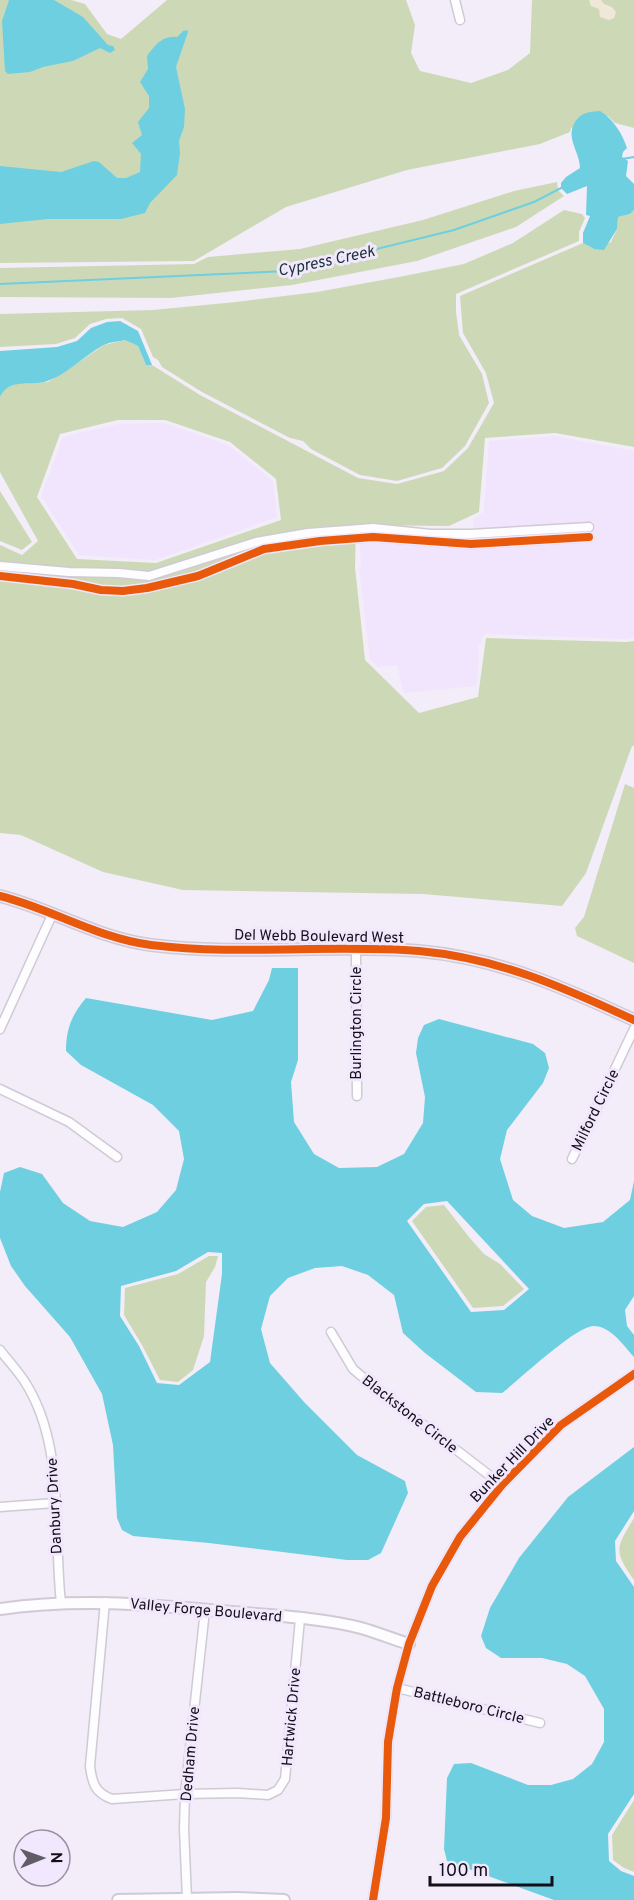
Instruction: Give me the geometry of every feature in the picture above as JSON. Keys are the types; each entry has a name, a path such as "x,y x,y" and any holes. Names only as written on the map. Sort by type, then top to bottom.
{"street":[{"path":"455,0 460,20"},
{"path":"571,527 571,538"},
{"path":"0,566 69,573 119,573 149,576 256,542 308,533 373,528 431,534 470,534 589,527"},
{"path":"0,576 123,591 198,576 264,549 320,541 373,537 471,544 589,537"},
{"name":"Del Webb Boulevard West","path":"0,896 91,930 150,945 283,950 419,951 473,959 553,983 634,1020"},
{"path":"0,1029 52,915"},
{"name":"Burlington Circle","path":"356,950 357,1096"},
{"name":"Milford Circle","path":"572,1159 634,1029"},
{"path":"0,1089 69,1122 117,1157"},
{"name":"Blackstone Circle","path":"331,1332 353,1369 502,1485"},
{"name":"Danbury Drive","path":"0,1350 28,1386 43,1417 52,1455 61,1603"},
{"name":"Bunker Hill Drive","path":"373,1900 386,1818 388,1743 397,1688 409,1644 432,1586 460,1537 502,1485 561,1425 634,1374"},
{"path":"0,1507 54,1503"},
{"name":"Valley Forge Boulevard","path":"0,1609 61,1603 105,1602 205,1610 300,1619 360,1628 409,1644"},
{"name":"Hartwick Drive","path":"105,1602 90,1766 92,1783 103,1796 112,1799 185,1794 268,1795 281,1786 285,1779 300,1619"},
{"name":"Dedham Drive","path":"179,1899 185,1794 205,1610"},
{"name":"Battleboro Circle","path":"397,1688 540,1723"},
{"path":"118,1900 238,1898 284,1900"}],"shaded area":[{"path":"164,423 228,445 273,481 277,517 155,560 79,555 41,496 63,437 118,424"},
{"path":"555,436 634,451 634,637 625,639 486,634 478,644 476,686 404,693 397,665 378,667 370,659 359,567 361,567 360,542 471,548 594,541 593,533 576,534 576,531 594,531 593,522 474,528 473,519 484,512 489,441"}],"green space":[{"path":"0,0 71,0 85,4 107,34 121,39 167,0 406,0 415,25 411,53 420,71 471,83 508,70 530,53 532,0 634,0 634,128 615,123 608,116 571,128 570,132 540,144 407,170 286,207 194,261 0,263"},
{"path":"557,182 558,190 564,196 516,227 417,261 292,285 171,298 0,297 0,268 194,264 208,257 300,249 423,220 514,191"},
{"path":"564,210 582,214 585,218 579,232 579,241 456,294 459,335 482,374 489,403 465,446 442,468 397,481 360,475 311,449 303,441 290,438 202,392 162,367 153,357 141,329 122,318 106,319 90,324 75,338 56,344 0,347 0,314 153,310 317,292 404,276 464,264 513,243"},
{"path":"634,210 634,447 555,433 485,438 479,512 449,526 356,525 355,567 365,660 419,713 478,697 486,638 634,641 634,746 632,746 586,873 562,906 423,894 183,890 103,872 21,835 0,833 0,545 22,555 38,541 0,472 0,397 4,389 15,384 48,382 104,345 125,340 138,346 146,365 152,365 200,395 358,478 397,484 444,471 468,448 494,403 486,373 463,333 460,296 583,243 594,249 611,242 617,229 618,217 630,214","holes":["118,420 165,420 230,442 276,479 281,520 156,563 77,559 37,497 60,434"]},
{"path":"0,491 32,542 22,550 0,541"},
{"path":"625,784 634,788 634,963 577,936 575,928 584,917"},
{"path":"444,1205 484,1254 500,1264 524,1289 503,1306 473,1308 412,1221 426,1207"},
{"path":"209,1256 218,1256 215,1267 206,1282 204,1336 193,1370 178,1382 160,1380 124,1315 125,1288 178,1274"},
{"path":"634,1518 634,1580 623,1562 619,1549 623,1536"},
{"path":"634,1800 634,1872 613,1860 612,1835"}],"sand":[{"path":"589,0 601,0 612,7 616,12 614,18 609,20 600,17 599,9 591,6"}],"water":[{"path":"9,0 54,0 83,17 115,50 110,53 100,48 73,61 30,72 8,74 5,71 2,21"},
{"path":"183,31 188,32 176,67 185,109 184,127 179,141 177,175 150,203 145,213 121,219 48,219 0,224 0,166 61,172 94,161 99,162 117,178 126,178 140,172 141,154 132,143 142,135 138,122 149,108 149,96 140,82 148,69 147,56 160,42 177,37"},
{"path":"600,111 613,122 622,137 627,148 622,157 628,161 626,176 634,184 634,210 630,214 618,217 617,229 604,250 594,249 583,243 583,233 590,216 586,215 587,186 567,194 561,188 561,183 566,177 580,168 572,139 572,128 575,122 583,114"},
{"path":"120,321 138,331 152,365 146,365 138,346 125,340 113,342 95,350 57,377 43,382 10,387 0,397 0,351 57,347 77,341 91,328 107,322"},
{"path":"272,968 298,968 298,1060 291,1082 294,1122 314,1154 339,1168 377,1167 404,1154 423,1123 425,1097 416,1053 418,1038 424,1025 439,1019 533,1044 545,1053 549,1068 543,1083 507,1130 500,1159 513,1200 532,1216 564,1228 603,1222 630,1200 634,1181 634,1296 625,1310 627,1326 634,1335 634,1357 611,1333 593,1326 561,1344 502,1393 476,1392 403,1333 394,1295 368,1275 342,1266 315,1268 288,1278 270,1296 261,1329 270,1363 304,1402 357,1455 405,1481 408,1493 381,1553 368,1560 347,1560 133,1536 122,1530 117,1518 113,1445 102,1394 70,1337 25,1286 11,1266 0,1238 0,1192 4,1173 20,1167 42,1174 63,1203 90,1221 123,1227 157,1212 176,1190 184,1159 179,1131 153,1105 81,1065 66,1051 71,1022 86,998 212,1020 253,1011 269,980","holes":["447,1201 529,1289 504,1310 471,1312 407,1221 424,1204","208,1252 222,1253 222,1274 210,1362 179,1385 157,1383 139,1346 120,1316 121,1286 176,1271"]},
{"path":"634,1447 634,1511 615,1541 616,1561 634,1587 634,1794 608,1834 609,1861 621,1871 634,1876 634,1900 554,1900 447,1861 444,1849 447,1778 454,1764 471,1763 528,1785 551,1785 573,1779 592,1764 604,1742 604,1709 585,1676 567,1664 542,1658 501,1658 486,1648 481,1636 490,1608 519,1558 568,1497"}],"waterway":[{"name":"Cypress Creek","path":"622,159 634,157"},
{"name":"Cypress Creek","path":"0,284 287,271 454,230 534,202 563,187"}],"cycle path":[{"path":"0,576 123,591 198,576 264,549 320,541 373,537 471,544 589,537"},
{"path":"0,896 93,930 151,945 218,950 386,949 419,951 476,960 556,986 634,1020"},
{"path":"373,1900 386,1818 388,1742 397,1688 409,1644 432,1586 460,1537 502,1485 561,1425 634,1374"}]}
